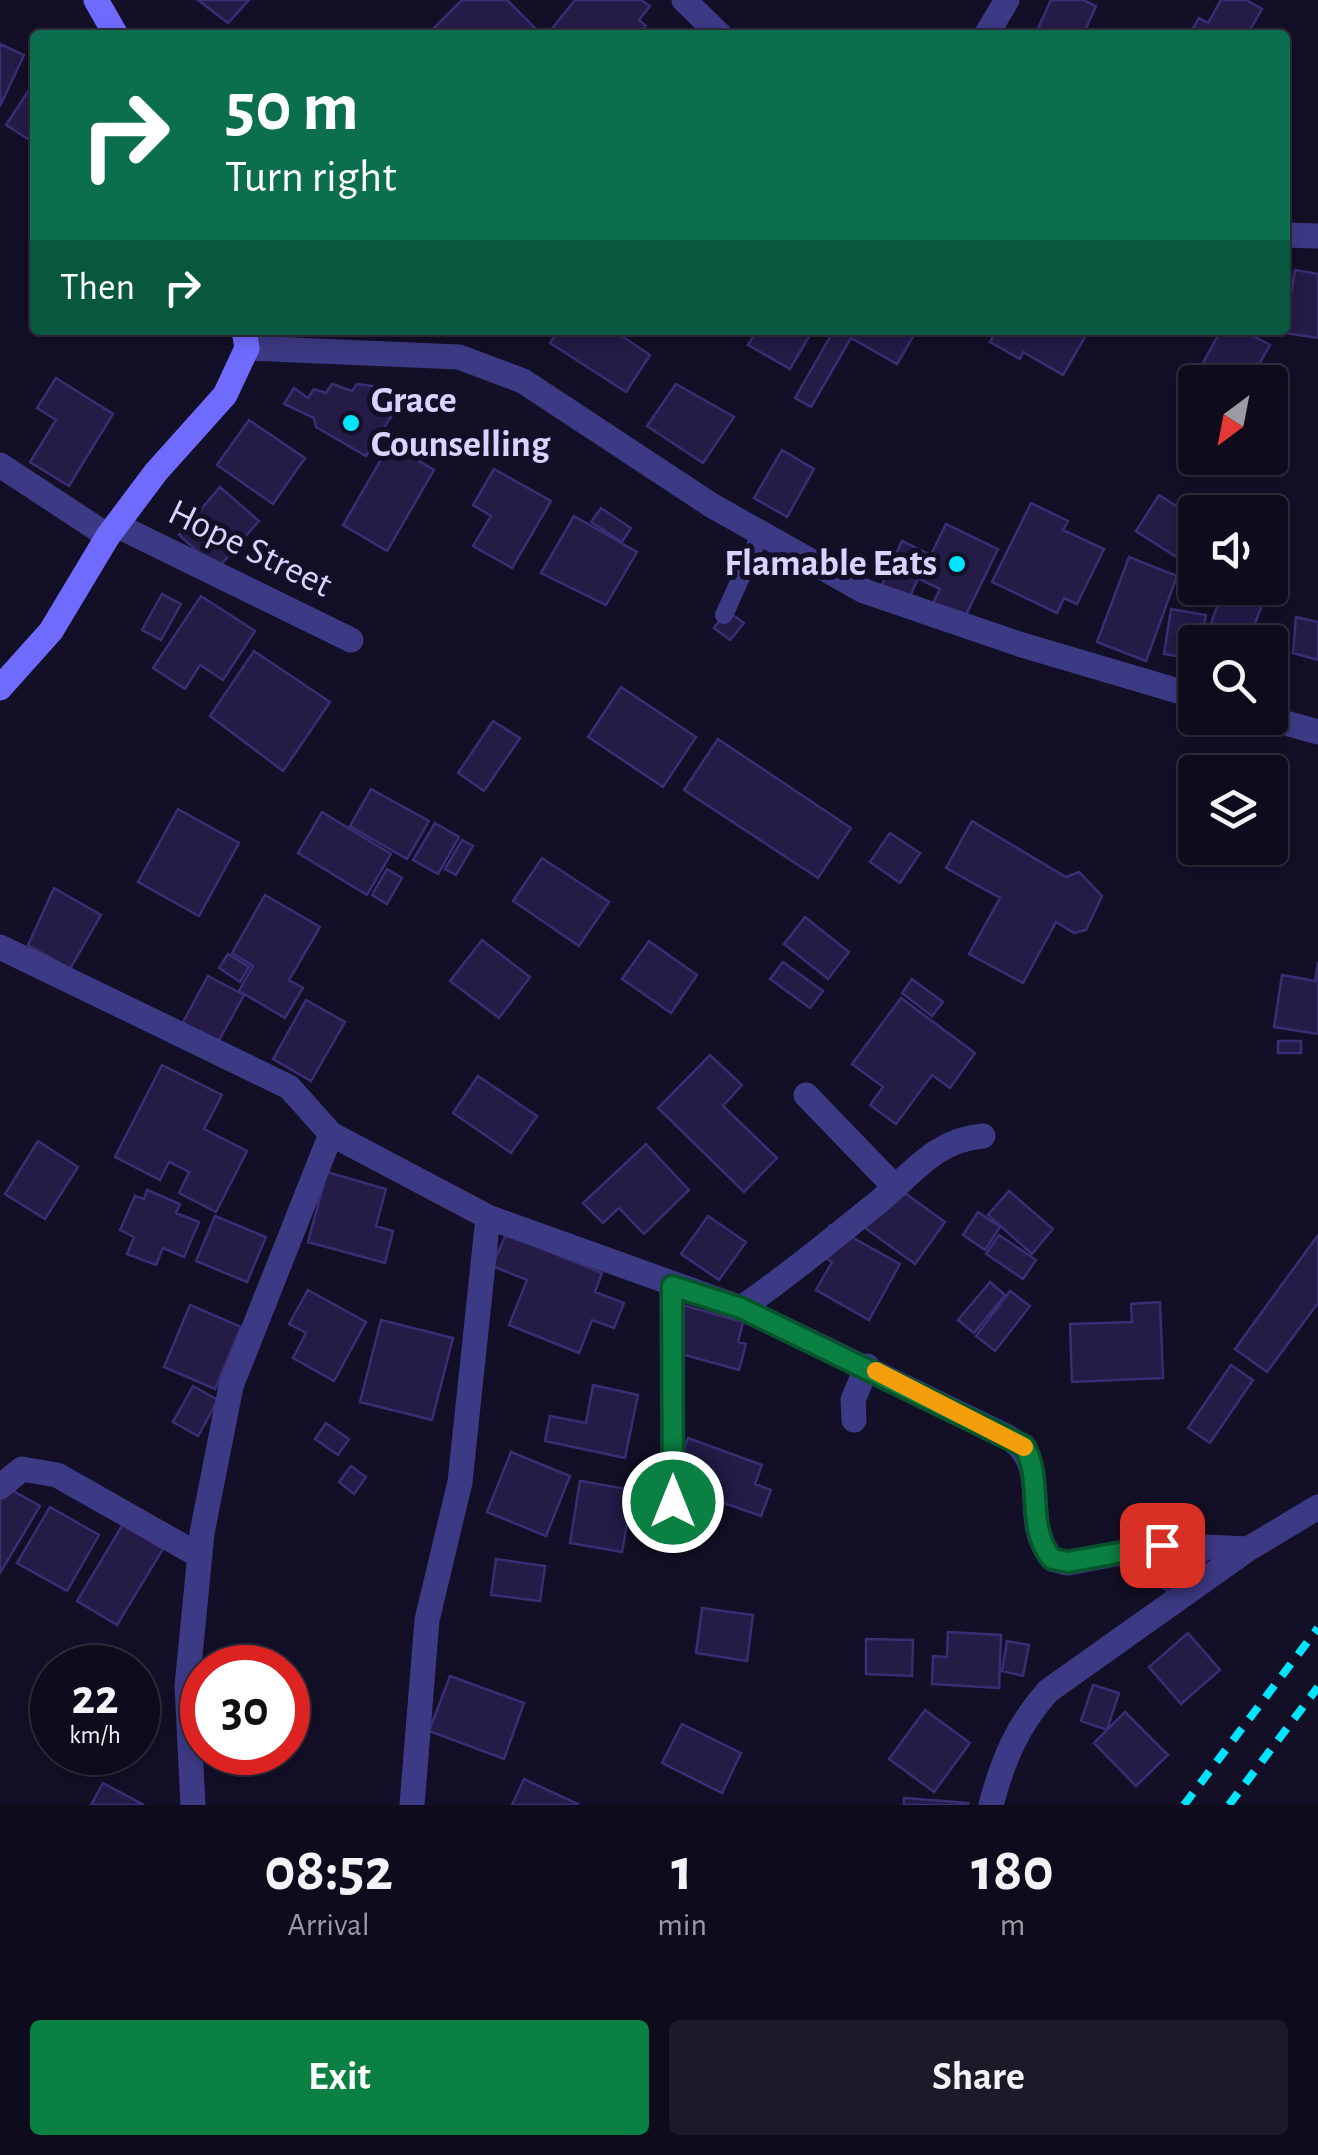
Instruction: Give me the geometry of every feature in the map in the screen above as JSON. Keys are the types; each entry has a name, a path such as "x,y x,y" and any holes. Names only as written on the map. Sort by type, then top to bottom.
{"main road":[{"path":"96,0 113,30"},
{"path":"0,688 52,632 112,530 224,396 245,339"}],"street":[{"path":"684,0 715,30"},
{"path":"989,30 1007,0"},
{"path":"1290,235 1316,233"},
{"path":"245,339 458,357 523,381 761,533 864,591 1020,644 1178,691"},
{"name":"Hope Street","path":"0,465 112,530 351,640"},
{"path":"1288,724 1318,732"},
{"path":"0,947 290,1088 331,1134 488,1217 741,1308 867,1366 1024,1446 1032,1460 1036,1526 1052,1559 1068,1562 1162,1545 1248,1550"},
{"path":"806,1095 894,1186"},
{"path":"193,1805 187,1686 200,1556 231,1386 331,1134"},
{"path":"741,1308 927,1155 960,1138 983,1136"},
{"path":"412,1805 427,1620 460,1482 488,1217"},
{"path":"672,1286 673,1538"},
{"path":"854,1420 854,1400 867,1366"},
{"path":"0,1487 22,1469 57,1475 200,1556"},
{"path":"991,1805 1005,1755 1024,1718 1048,1690 1248,1550 1318,1507"}],"lane":[{"path":"724,614 761,533"}],"building":[{"path":"198,0 249,0 228,23"},
{"path":"462,0 507,0 537,30 436,30"},
{"path":"575,0 641,0 650,6 639,20 646,26 643,30 551,30"},
{"path":"1051,0 1083,0 1096,6 1085,30 1037,30"},
{"path":"1221,0 1246,0 1262,9 1250,30 1192,30 1199,18 1208,23"},
{"path":"0,44 24,55 0,106"},
{"path":"30,89 30,140 6,125"},
{"path":"1295,270 1318,274 1318,338 1290,334"},
{"path":"556,335 620,335 650,355 626,392 550,343"},
{"path":"754,335 810,335 790,369 748,345"},
{"path":"831,335 914,335 897,364 851,338 811,407 795,398"},
{"path":"994,335 1086,335 1063,375 1023,352 1020,359 990,342"},
{"path":"1218,335 1251,335 1270,345 1259,365 1202,365"},
{"path":"56,378 113,414 69,486 30,462 56,420 37,408"},
{"name":"Grace Counselling","path":"332,384 352,391 357,384 372,386 398,406 366,456 316,427 314,418 284,404 294,388 308,398 314,389 326,393"},
{"path":"676,384 734,417 703,463 647,426"},
{"path":"249,420 305,458 273,504 217,465"},
{"path":"390,444 434,470 387,551 343,525"},
{"path":"782,450 814,469 787,517 754,498"},
{"path":"494,469 551,501 512,568 473,546 491,516 473,505"},
{"path":"220,487 259,521 217,569 179,535"},
{"path":"1159,495 1178,507 1178,558 1136,531"},
{"path":"1031,503 1068,521 1063,530 1104,549 1077,604 1064,598 1057,613 992,582"},
{"path":"601,508 631,528 622,542 591,522"},
{"path":"574,516 637,552 606,605 541,573"},
{"path":"946,524 998,549 963,621 932,605 940,589 919,579"},
{"path":"902,541 929,554 908,601 880,589"},
{"path":"1129,557 1177,576 1146,661 1097,642"},
{"path":"162,594 181,604 161,640 142,630"},
{"path":"201,596 255,631 223,680 200,665 185,689 153,668"},
{"path":"1218,605 1262,605 1254,625 1210,625"},
{"path":"1171,609 1206,615 1204,625 1178,625 1178,656 1164,654"},
{"path":"727,611 744,623 730,640 714,628"},
{"path":"1296,617 1318,622 1318,660 1293,653"},
{"path":"254,651 330,702 283,771 210,716"},
{"path":"621,687 696,737 663,787 588,737"},
{"path":"493,721 520,738 484,791 458,773"},
{"path":"718,739 851,828 818,878 684,790"},
{"path":"371,789 429,821 407,859 350,826"},
{"path":"178,809 239,843 199,916 138,882"},
{"path":"322,812 391,854 367,895 298,853"},
{"path":"972,821 1066,877 1079,872 1102,896 1086,930 1074,933 1056,922 1023,983 969,954 1000,898 946,868"},
{"path":"435,823 459,837 438,874 413,860"},
{"path":"890,833 920,853 900,883 870,862"},
{"path":"462,840 473,846 456,875 445,869"},
{"path":"542,858 609,902 579,946 513,901"},
{"path":"387,869 402,878 387,904 372,895"},
{"path":"54,888 101,915 70,969 28,945"},
{"path":"265,895 320,927 289,980 303,988 285,1018 239,991 253,966 232,953"},
{"path":"805,917 849,952 828,979 784,944"},
{"path":"482,940 530,977 499,1018 450,981"},
{"path":"649,941 697,975 671,1013 622,979"},
{"path":"228,954 249,967 240,982 219,968"},
{"path":"783,962 823,991 810,1008 770,979"},
{"path":"1318,962 1318,1034 1274,1027 1282,975 1315,981"},
{"path":"208,976 244,995 217,1044 182,1024"},
{"path":"912,979 943,1002 932,1016 902,993"},
{"path":"901,998 975,1053 950,1088 932,1075 896,1124 870,1105 883,1087 852,1064"},
{"path":"306,1000 345,1022 311,1081 273,1059"},
{"path":"1278,1041 1301,1041 1301,1053 1278,1053"},
{"path":"710,1055 742,1085 723,1106 777,1158 744,1192 658,1108"},
{"path":"162,1065 222,1095 204,1129 247,1151 216,1212 179,1193 189,1172 169,1162 160,1180 115,1157"},
{"path":"478,1076 537,1116 511,1153 453,1113"},
{"path":"38,1141 78,1167 45,1219 5,1194"},
{"path":"646,1144 689,1190 644,1234 619,1208 603,1223 583,1203"},
{"path":"327,1172 386,1189 376,1226 393,1231 385,1263 308,1242"},
{"path":"891,1183 945,1222 915,1264 861,1225"},
{"path":"147,1190 180,1204 176,1213 199,1222 184,1257 163,1248 156,1265 127,1254 134,1237 120,1230 135,1196 144,1199"},
{"path":"1009,1191 1053,1229 1032,1254 988,1215"},
{"path":"978,1212 1000,1227 985,1250 963,1235"},
{"path":"215,1216 266,1237 247,1282 196,1261"},
{"path":"708,1216 746,1242 719,1280 681,1254"},
{"path":"830,1225 900,1264 869,1320 816,1290 832,1262 815,1252"},
{"path":"506,1234 602,1273 595,1292 624,1303 614,1328 592,1320 579,1353 509,1325 527,1280 492,1266"},
{"path":"999,1235 1036,1260 1023,1279 986,1254"},
{"path":"1318,1235 1318,1303 1267,1372 1235,1349"},
{"path":"990,1282 1005,1295 974,1333 958,1320"},
{"path":"308,1290 366,1322 334,1381 293,1358 306,1333 289,1324"},
{"path":"1010,1291 1030,1306 995,1351 976,1336"},
{"path":"1160,1302 1163,1378 1072,1382 1070,1324 1132,1322 1131,1304"},
{"path":"679,1304 743,1322 738,1342 746,1344 739,1370 667,1350"},
{"path":"190,1305 241,1327 215,1389 164,1367"},
{"path":"381,1320 453,1338 432,1420 360,1402"},
{"path":"1231,1365 1253,1380 1210,1443 1188,1428"},
{"path":"593,1385 638,1395 625,1458 545,1441 550,1416 586,1423"},
{"path":"193,1386 218,1400 198,1436 173,1422"},
{"path":"326,1423 349,1439 338,1455 315,1439"},
{"path":"688,1438 762,1465 755,1484 771,1490 761,1516 701,1495 691,1520 662,1509"},
{"path":"511,1452 570,1476 546,1536 487,1512"},
{"path":"351,1466 366,1477 354,1494 339,1482"},
{"path":"580,1481 633,1490 622,1552 570,1543"},
{"path":"0,1486 40,1506 0,1573"},
{"path":"50,1507 99,1535 67,1591 17,1563"},
{"path":"123,1524 163,1549 117,1625 77,1601"},
{"path":"1187,1537 1209,1558 1172,1596 1151,1575"},
{"path":"496,1559 545,1566 540,1601 491,1595"},
{"path":"702,1608 753,1615 747,1661 696,1653"},
{"path":"948,1632 1001,1635 999,1688 932,1684 933,1656 947,1657"},
{"path":"1188,1633 1220,1670 1181,1704 1149,1667"},
{"path":"866,1639 913,1640 912,1676 866,1674"},
{"path":"1007,1641 1029,1645 1023,1676 1002,1671"},
{"path":"450,1676 524,1703 504,1759 429,1731"},
{"path":"1093,1685 1119,1693 1107,1730 1081,1721"},
{"path":"925,1710 970,1743 934,1792 889,1759"},
{"path":"1125,1712 1168,1755 1136,1786 1094,1743"},
{"path":"682,1724 741,1753 722,1793 662,1763"},
{"path":"524,1779 578,1804 578,1805 512,1805"},
{"path":"103,1783 144,1805 91,1805"},
{"path":"904,1798 968,1803 968,1805 904,1805"}],"railway":[{"path":"1184,1805 1318,1628"},
{"path":"1229,1805 1318,1687"}],"slow traffic":[{"path":"876,1371 1024,1447"}],"place":[{"name":"Grace Counselling","path":"351,423"},
{"name":"Flamable Eats","path":"957,564"}],"route":[{"path":"673,1502 672,1286 741,1308 867,1366 1024,1446 1032,1460 1036,1526 1043,1548 1052,1559 1068,1562 1162,1545"}]}
